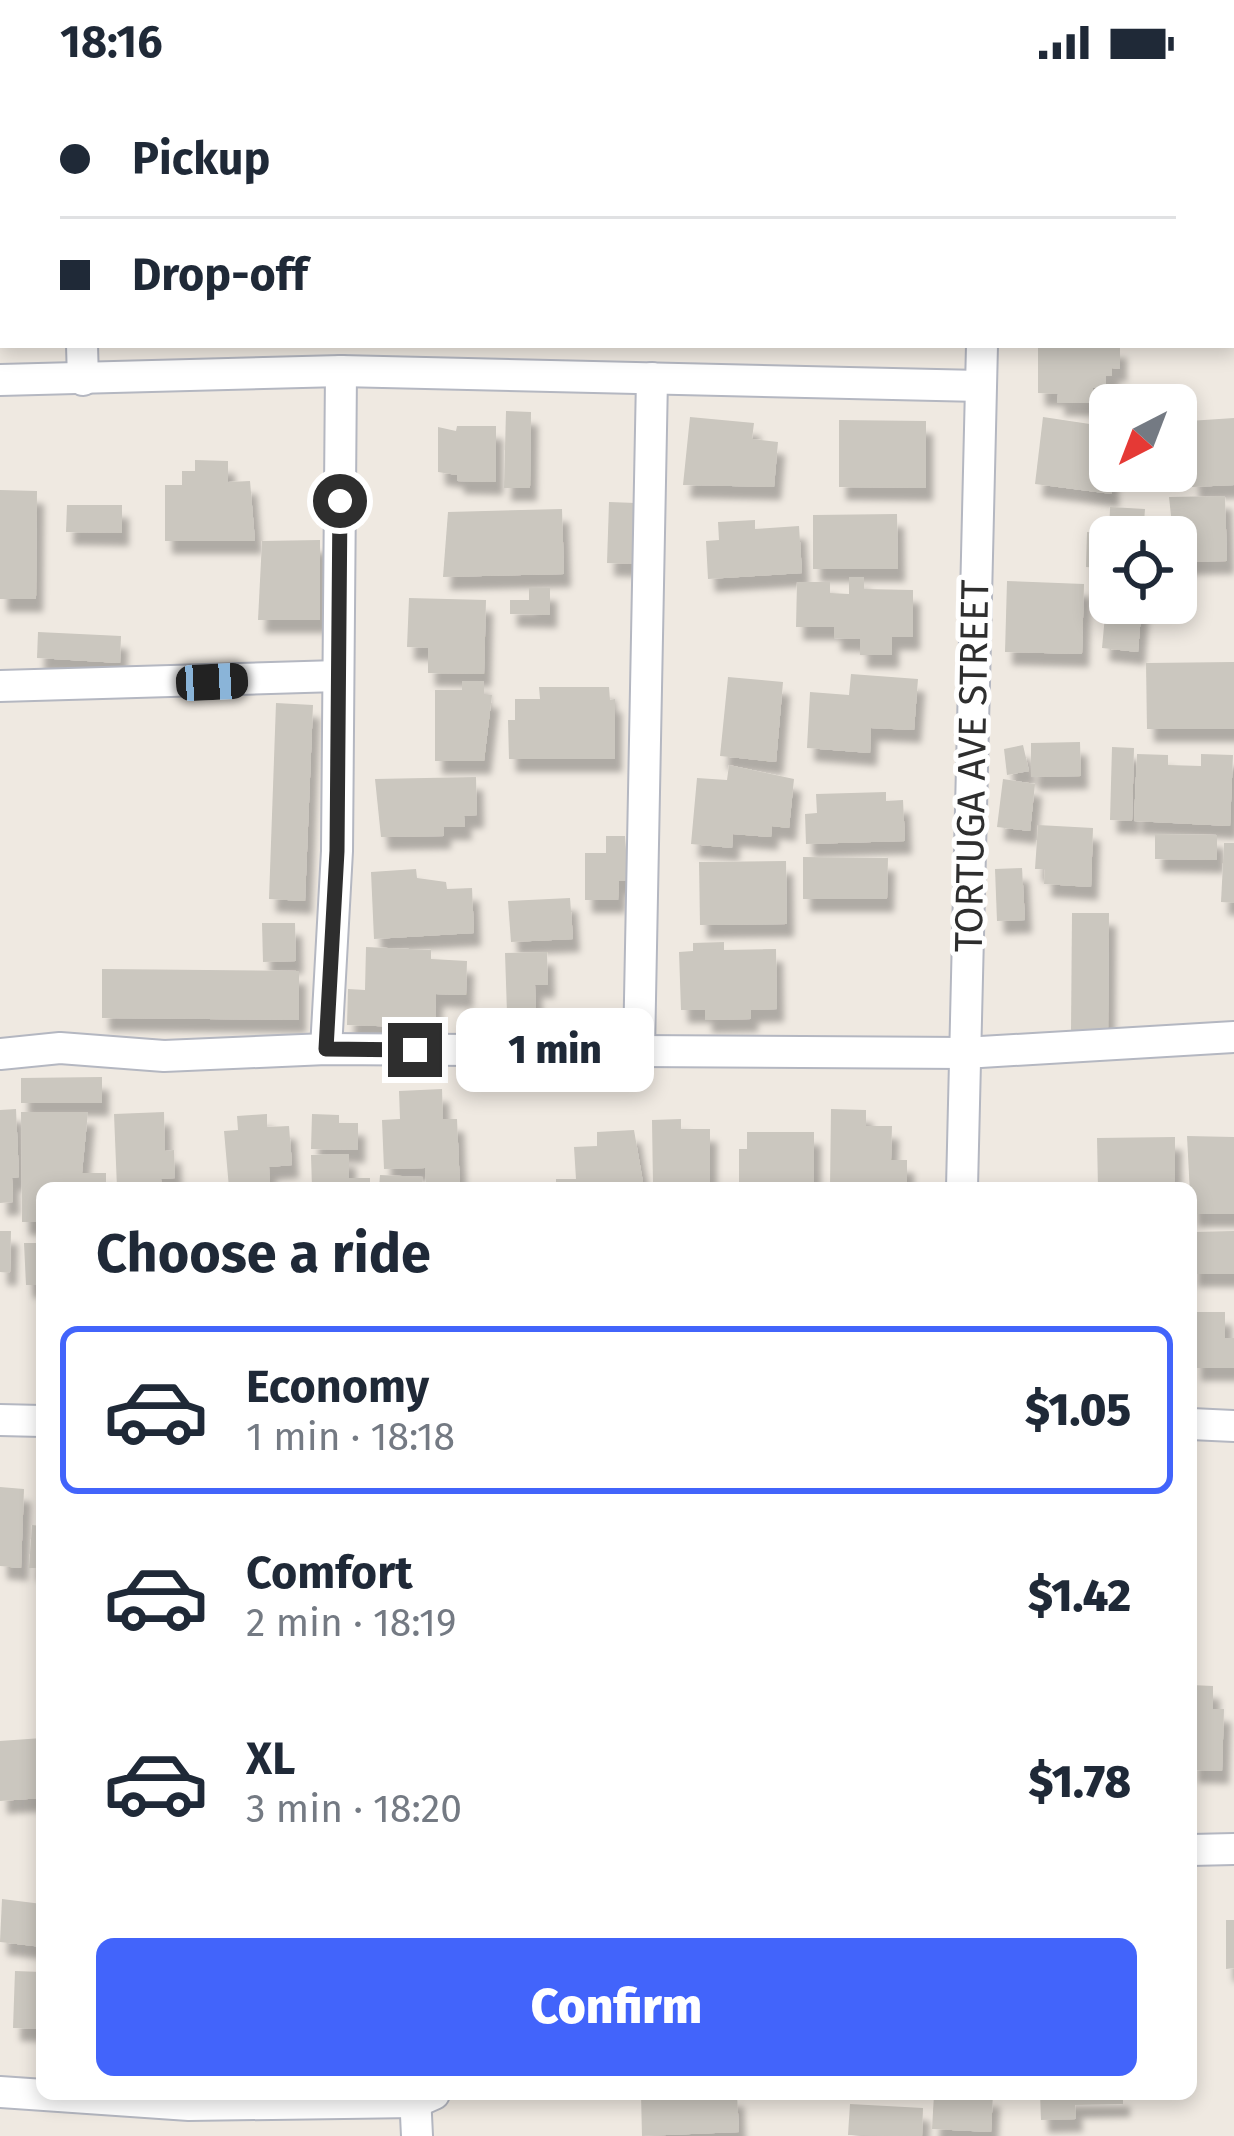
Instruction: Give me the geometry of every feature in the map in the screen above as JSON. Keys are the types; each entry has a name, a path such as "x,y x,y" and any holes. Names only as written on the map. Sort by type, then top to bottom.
{"street":[{"path":"82,348 82,380"},
{"name":"TORTUGA AVE STREET","path":"962,1182 982,348"},
{"path":"326,1049 337,851 340,370"},
{"path":"0,380 340,370 980,386"},
{"path":"639,1051 652,378"},
{"path":"0,686 338,676"},
{"path":"0,1054 60,1048 164,1056 326,1049 964,1053 1234,1037"},
{"path":"0,1420 36,1421"},
{"path":"1197,1424 1234,1426"},
{"path":"1197,1850 1234,1850"},
{"path":"0,2092 36,2094"},
{"path":"116,2100 189,2105 318,2100"},
{"path":"417,2136 422,2100"}],"building":[{"path":"1038,348 1120,348 1120,369 1112,368 1106,384 1089,384 1089,403 1057,403 1058,394 1038,393"},
{"path":"506,411 531,412 530,488 504,488"},
{"path":"690,417 754,423 752,439 778,442 774,487 683,485"},
{"path":"1043,417 1089,424 1089,491 1035,484"},
{"path":"1234,418 1234,485 1197,487 1197,420"},
{"path":"839,420 926,421 926,488 839,487"},
{"path":"457,426 496,426 496,482 457,481 457,475 438,472 438,427 456,431"},
{"path":"195,460 228,461 228,482 250,481 255,541 165,541 165,485 182,485 182,471 195,471"},
{"path":"0,490 37,491 36,599 0,599"},
{"path":"1225,496 1227,561 1197,562 1197,516 1171,516 1169,497"},
{"path":"609,502 636,503 633,564 607,563"},
{"path":"67,505 122,505 122,533 66,532"},
{"path":"1110,507 1145,509 1144,516 1110,516"},
{"path":"562,509 564,574 443,577 448,512"},
{"path":"897,514 898,569 813,569 813,515"},
{"path":"755,520 755,529 799,526 802,573 708,579 706,541 719,540 718,522"},
{"path":"320,540 320,620 258,620 262,541"},
{"path":"849,577 864,577 864,589 913,590 913,637 892,637 892,655 860,655 860,639 834,638 834,627 796,627 797,582 830,582 830,593 849,594"},
{"path":"1007,581 1084,584 1082,654 1005,652"},
{"path":"529,588 550,588 550,615 510,614 510,600 529,600"},
{"path":"409,598 486,600 484,674 428,673 428,648 407,647"},
{"path":"1104,624 1140,624 1138,652 1102,648"},
{"path":"38,632 121,636 120,663 37,658"},
{"path":"1234,662 1234,729 1147,729 1146,663"},
{"path":"851,674 918,679 914,730 871,728 870,753 807,748 810,692 849,695"},
{"path":"728,677 783,682 776,762 720,756"},
{"path":"462,681 484,681 484,695 492,695 484,761 435,761 435,690 462,690"},
{"path":"539,687 609,687 610,700 615,699 615,759 509,759 508,720 515,720 515,699 540,699"},
{"path":"276,703 313,705 305,901 269,899"},
{"path":"1080,742 1081,776 1031,777 1031,743"},
{"path":"1023,745 1029,771 1007,775 1004,749"},
{"path":"1112,747 1134,748 1132,821 1110,820"},
{"path":"1137,754 1168,755 1168,765 1201,766 1201,754 1233,755 1230,826 1134,821"},
{"path":"729,765 794,779 789,828 772,826 771,837 733,834 732,848 691,844 697,778 727,780"},
{"path":"476,777 477,815 464,816 465,827 444,827 444,836 381,837 375,779"},
{"path":"1003,779 1035,784 1030,831 997,827"},
{"path":"886,792 886,801 903,800 905,841 806,844 805,814 817,813 816,794"},
{"path":"1038,825 1093,828 1091,887 1044,884 1045,869 1035,869"},
{"path":"1155,834 1217,835 1217,860 1155,859"},
{"path":"606,836 625,836 628,881 619,881 618,900 585,900 585,853 606,853"},
{"path":"1224,843 1234,843 1234,903 1221,902"},
{"path":"803,857 888,858 887,899 803,899"},
{"path":"786,861 787,924 700,925 699,862"},
{"path":"1022,868 1025,920 997,921 995,869"},
{"path":"416,869 417,878 446,882 447,889 472,888 474,933 374,939 371,872"},
{"path":"570,898 573,939 511,942 508,901"},
{"path":"1072,913 1109,913 1108,1032 1071,1031"},
{"path":"262,923 295,923 296,961 263,962"},
{"path":"724,942 724,950 776,949 777,1009 751,1010 751,1019 705,1020 705,1010 681,1010 679,952 693,951 693,943"},
{"path":"366,947 431,950 431,959 467,961 466,995 436,994 435,1028 347,1025 348,989 365,990"},
{"path":"547,952 548,985 535,985 536,1013 507,1013 505,953"},
{"path":"102,969 299,971 299,1020 102,1018"},
{"path":"102,1077 102,1103 21,1103 21,1078"},
{"path":"442,1089 443,1119 457,1119 460,1182 426,1182 425,1168 384,1169 382,1120 400,1119 399,1091"},
{"path":"16,1109 19,1177 12,1178 13,1202 0,1203 0,1110"},
{"path":"831,1109 866,1110 866,1126 892,1126 891,1160 907,1160 907,1182 830,1182"},
{"path":"21,1112 88,1112 82,1173 106,1173 106,1182 36,1182 36,1222 22,1222"},
{"path":"164,1112 165,1151 174,1150 175,1178 117,1182 114,1114"},
{"path":"267,1114 267,1127 289,1126 292,1165 269,1167 270,1182 228,1182 224,1131 238,1130 237,1116"},
{"path":"312,1114 339,1115 339,1123 358,1123 358,1150 311,1149"},
{"path":"681,1119 681,1129 710,1129 710,1182 653,1182 652,1120"},
{"path":"634,1130 643,1182 556,1182 576,1179 574,1147 597,1146 597,1132"},
{"path":"747,1132 814,1132 814,1182 739,1182 739,1149 747,1149"},
{"path":"1187,1136 1234,1137 1234,1214 1197,1214 1197,1182 1189,1182"},
{"path":"1175,1137 1175,1182 1098,1182 1097,1138"},
{"path":"349,1154 349,1178 370,1178 370,1182 312,1182 311,1155"},
{"path":"380,1175 423,1177 423,1182 379,1182"},
{"path":"0,1231 11,1231 10,1273 0,1272"},
{"path":"1234,1231 1234,1274 1197,1274 1197,1232"},
{"path":"24,1243 36,1243 36,1285 26,1285"},
{"path":"1197,1312 1225,1312 1225,1338 1234,1338 1234,1368 1197,1368"},
{"path":"0,1487 24,1489 21,1568 0,1566"},
{"path":"32,1525 36,1525 36,1568 29,1568"},
{"path":"1197,1685 1213,1686 1213,1709 1224,1709 1222,1771 1197,1770"},
{"path":"36,1738 36,1798 0,1801 0,1741"},
{"path":"2,1899 36,1903 36,1946 0,1942"},
{"path":"1226,1920 1234,1920 1234,1968 1226,1969"},
{"path":"15,1971 36,1972 36,2029 13,2028"},
{"path":"641,2100 737,2100 739,2132 642,2136"},
{"path":"934,2100 993,2100 991,2132 932,2129"},
{"path":"1040,2100 1123,2100 1123,2104 1075,2105 1076,2119 1041,2120"},
{"path":"850,2104 923,2108 922,2136 848,2135"}],"route":[{"path":"340,501 337,851 326,1049 415,1050"}]}
